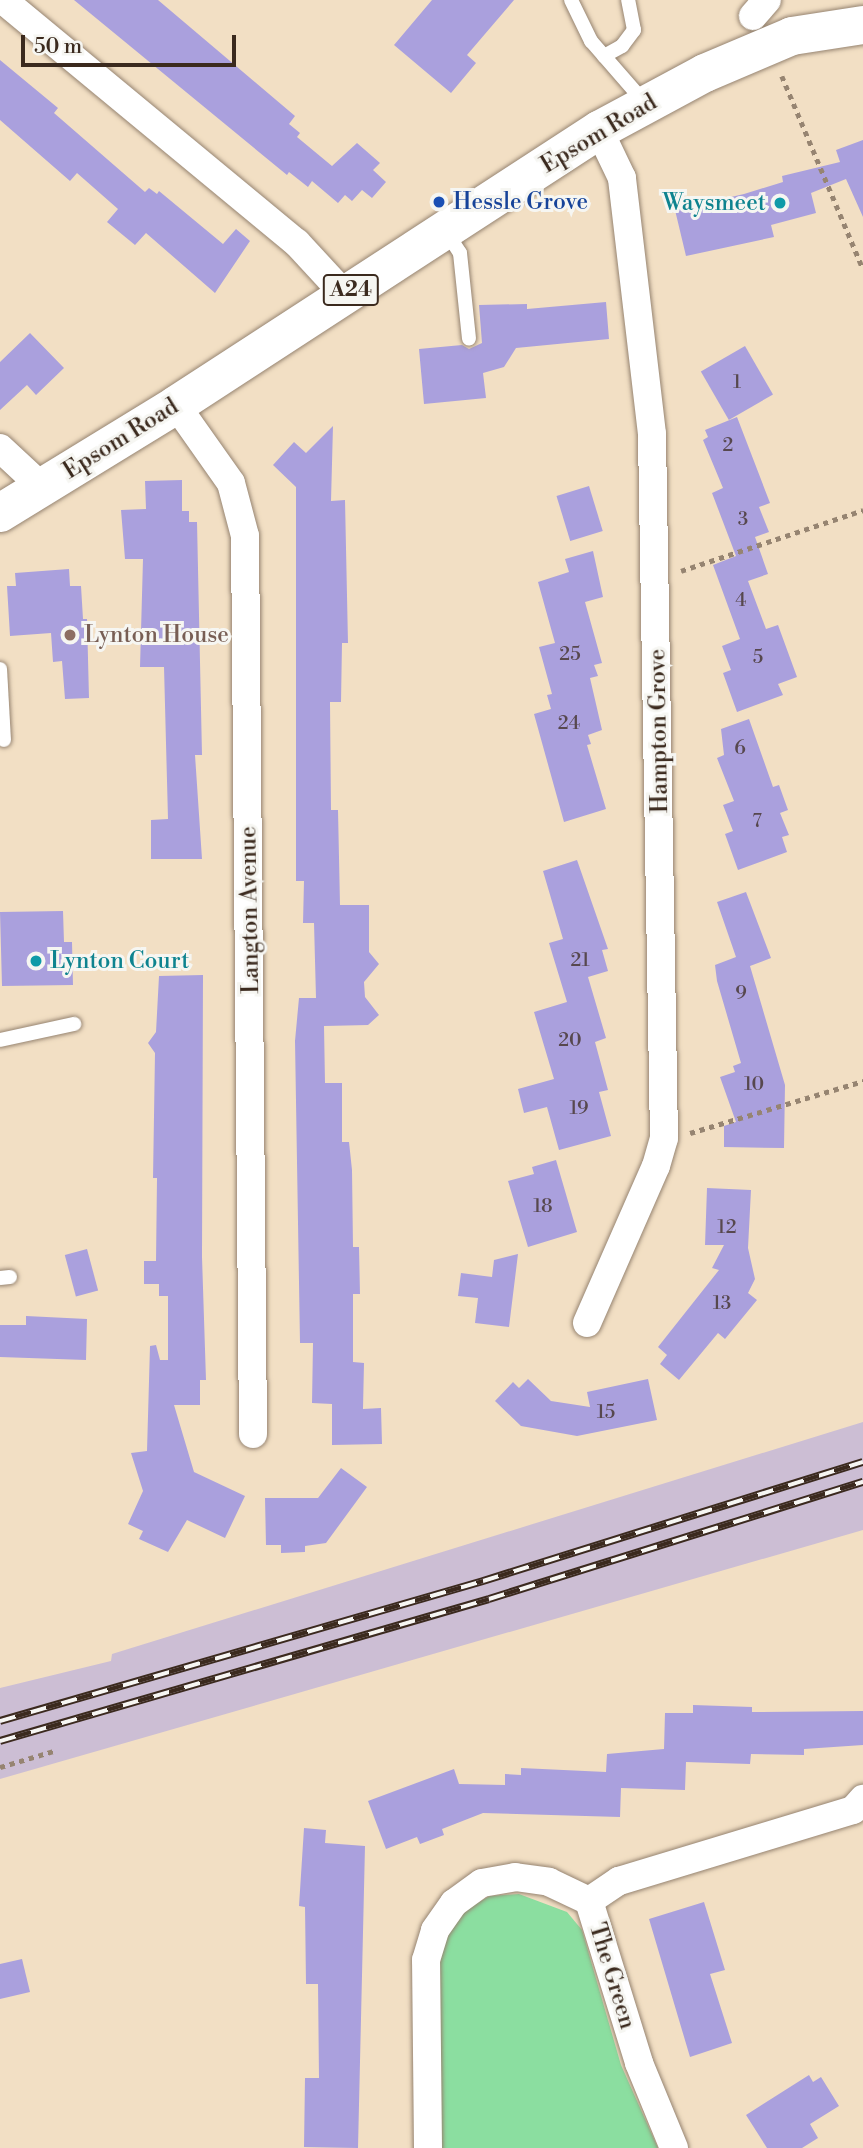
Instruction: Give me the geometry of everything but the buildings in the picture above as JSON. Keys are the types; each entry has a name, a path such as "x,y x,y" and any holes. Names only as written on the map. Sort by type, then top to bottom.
{"highway":[{"name":"Epsom Road","path":"0,513 176,405 445,229 646,104 763,21 792,36 863,25"}],"street":[{"path":"3,0 297,243 344,294"},
{"name":"Hampton Grove","path":"587,1323 662,1142 657,579 652,435 622,178 599,131"},
{"name":"Langton Avenue","path":"176,405 231,483 245,536 253,1434"},
{"path":"0,448 42,487"},
{"path":"589,1900 619,1881 853,1810 863,1799"},
{"name":"The Green","path":"428,2148 426,1960 435,1930 454,1903 493,1881 515,1877 549,1882 589,1900 639,2063 674,2148"}],"lane":[{"path":"571,0 604,56 646,104"},
{"path":"604,56 622,47 634,30 628,0"},
{"path":"445,229 460,253 469,339"},
{"path":"0,669 4,740"},
{"path":"0,1040 74,1024"}],"path":[{"path":"763,21 863,269"},
{"path":"657,579 863,510"},
{"path":"662,1142 863,1081"},
{"path":"0,1767 57,1750"}],"shaded area":[{"path":"863,1422 863,1530 0,1779 0,1688 111,1661 112,1654"}],"green space":[{"path":"519,1894 567,1912 582,1930 621,2065 658,2148 439,2148 439,1967 447,1934 464,1910 490,1896"}],"railway":[{"path":"0,1721 483,1581 863,1462"},
{"path":"0,1741 489,1599 863,1482"}],"place":[{"name":"Hessle Grove","path":"439,202"},
{"name":"Waysmeet","path":"780,203"},
{"name":"Lynton House","path":"70,635"},
{"name":"Lynton Court","path":"36,961"}]}
